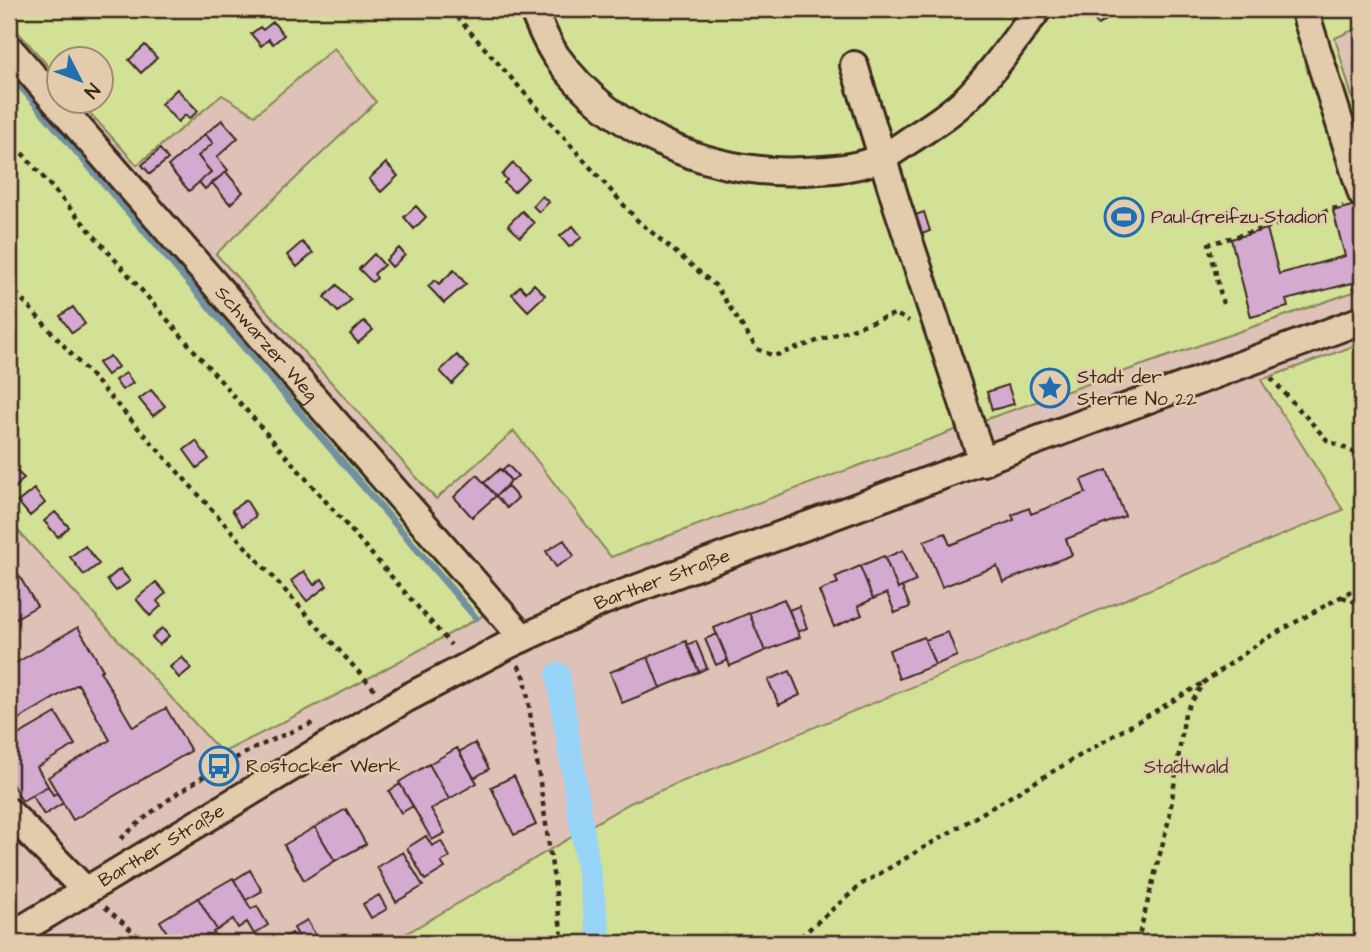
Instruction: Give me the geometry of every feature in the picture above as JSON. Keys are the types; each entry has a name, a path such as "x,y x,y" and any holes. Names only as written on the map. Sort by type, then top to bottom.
{"street":[{"path":"533,9 555,55 583,88 617,118 674,149 718,163 775,173 840,170 882,158 931,127 969,96 1005,54 1038,9"},
{"path":"1304,9 1356,199"},
{"name":"Schwarzer Weg","path":"9,48 516,641"},
{"path":"854,65 882,158 983,461"},
{"name":"Barther Straße","path":"9,937 405,699 516,641 603,601 1362,320"},
{"path":"9,812 86,891"}],"path":[{"path":"450,9 638,220 716,286 757,349 774,356 895,314 909,321 913,328"},
{"path":"22,153 451,645"},
{"path":"1223,304 1209,244 1356,199"},
{"path":"9,285 375,690"},
{"path":"1254,360 1328,440 1362,456"},
{"path":"793,943 862,884 1203,682 1262,641 1362,585"},
{"path":"1341,597 1362,604"},
{"path":"516,641 525,678 563,943"},
{"path":"1137,943 1169,819 1185,713 1203,682"},
{"path":"86,891 146,943"}],"green space":[{"path":"9,9 1362,9 1362,26 1335,38 1362,132 1362,289 955,430 611,557 514,431 436,499 216,254 376,102 334,48 255,115 222,95 137,165 93,116 116,116 116,46 46,46 46,63 9,22"},
{"path":"9,48 46,92 46,116 66,116 486,614 352,687 222,753 9,521"},
{"name":"Stadtwald","path":"1362,343 1362,943 390,943 630,803 1343,510 1261,380"}],"building":[{"path":"1087,9 1098,9 1106,20 1098,25"},
{"path":"273,22 284,35 273,44 269,39 261,46 251,34 260,27 263,30"},
{"path":"145,45 157,58 141,73 129,60"},
{"path":"177,89 198,111 189,119 185,115 178,122 161,104"},
{"path":"222,120 238,138 217,157 228,170 205,189 199,182 211,172 198,156 213,143 205,134"},
{"path":"205,134 213,143 198,156 211,172 189,191 168,166"},
{"path":"160,149 168,159 150,174 142,165"},
{"path":"386,163 398,176 381,192 369,179"},
{"path":"513,163 528,178 514,192 504,183 507,180 502,175"},
{"path":"226,172 243,192 230,204 212,183"},
{"path":"542,196 549,202 539,212 533,206"},
{"path":"1359,204 1362,217 1362,287 1354,289 1352,283 1286,300 1288,307 1251,317 1231,239 1267,229 1279,274 1345,256 1333,211"},
{"path":"416,206 426,217 414,229 404,217"},
{"path":"522,211 534,223 520,237 508,225"},
{"path":"924,212 930,231 922,234 915,215"},
{"path":"573,226 582,237 569,247 560,236"},
{"path":"302,242 313,253 297,267 287,255"},
{"path":"399,248 405,255 392,267 386,260"},
{"path":"374,254 384,265 374,274 377,278 372,282 359,269"},
{"path":"454,270 466,284 444,303 428,286 435,280 439,284"},
{"path":"534,284 545,295 528,311 512,294 520,286 526,292"},
{"path":"337,285 351,300 338,312 324,297"},
{"path":"73,307 85,324 72,333 60,316"},
{"path":"364,321 373,330 358,343 350,334"},
{"path":"457,355 469,367 452,384 440,371"},
{"path":"110,356 118,367 107,375 98,363"},
{"path":"126,373 133,383 122,390 115,380"},
{"path":"1008,385 1014,404 992,410 987,392"},
{"path":"151,390 165,406 153,416 139,399"},
{"path":"196,441 209,459 197,468 184,450"},
{"path":"508,465 518,476 511,481 502,470"},
{"path":"12,467 24,478 9,495 9,471"},
{"path":"500,469 511,481 496,496 484,483"},
{"path":"1107,470 1125,516 1066,539 1072,555 1003,582 997,566 942,587 924,541 945,533 950,545 1014,520 1012,515 1029,508 1031,514 1086,493 1081,480"},
{"path":"477,475 496,496 472,517 454,497"},
{"path":"507,486 518,498 507,508 496,496"},
{"path":"34,489 45,503 30,516 18,502"},
{"path":"246,500 256,516 243,526 232,510"},
{"path":"55,512 69,527 58,537 44,521"},
{"path":"564,540 574,556 556,567 546,551"},
{"path":"85,546 99,564 84,575 70,557"},
{"path":"903,550 916,581 898,589 885,558"},
{"path":"884,556 898,589 902,587 910,607 895,613 887,593 873,599 860,566"},
{"path":"9,559 37,606 9,622"},
{"path":"860,566 873,599 858,606 862,615 834,627 819,591 838,583 835,577"},
{"path":"120,569 130,581 116,591 107,580"},
{"path":"304,571 314,585 322,579 327,586 307,601 291,581"},
{"path":"156,582 166,593 157,601 161,606 150,616 136,599"},
{"path":"784,599 800,637 765,651 749,613"},
{"path":"799,606 807,628 798,632 789,610"},
{"path":"749,613 765,651 730,666 714,628"},
{"path":"78,627 133,727 166,708 191,751 73,820 48,777 110,740 78,684 9,725 9,667"},
{"path":"162,628 169,636 159,645 152,637"},
{"path":"948,632 957,656 935,665 925,640"},
{"path":"717,634 728,660 716,665 705,639"},
{"path":"924,637 935,665 899,679 889,650"},
{"path":"686,641 699,672 660,688 648,657"},
{"path":"696,641 707,668 699,672 687,645"},
{"path":"182,657 191,668 179,678 170,667"},
{"path":"648,657 660,688 622,703 610,672"},
{"path":"790,671 800,695 779,705 768,680"},
{"path":"56,713 75,745 37,767 48,786 22,801 9,779 9,735 16,731 18,735"},
{"path":"475,743 489,769 474,778 459,752"},
{"path":"457,748 477,783 449,799 429,764"},
{"path":"429,764 449,799 431,809 445,833 432,840 399,782"},
{"path":"514,776 536,825 514,835 491,787"},
{"path":"400,784 413,806 401,813 389,791"},
{"path":"48,786 53,795 57,793 63,803 44,815 32,795"},
{"path":"346,809 366,844 335,861 315,827"},
{"path":"315,827 335,861 304,880 284,845"},
{"path":"426,836 432,846 441,841 450,857 441,862 445,868 425,880 407,848"},
{"path":"403,852 423,886 396,902 377,867"},
{"path":"250,870 262,891 246,900 234,880"},
{"path":"233,878 251,909 257,906 268,925 254,934 247,922 238,928 233,919 217,930 198,898"},
{"path":"379,895 387,909 371,918 363,904"},
{"path":"198,898 217,930 213,932 220,943 173,943 160,921"},
{"path":"307,920 316,936 302,943 294,928"},
{"path":"292,933 298,943 274,943"}],"waterway":[{"path":"9,73 476,618"},
{"path":"558,674 600,943"}],"place":[{"name":"Paul-Greifzu-Stadion","path":"1124,217"},
{"name":"Stadt der Sterne No 22","path":"1050,388"},
{"name":"Rostocker Werk","path":"219,766"}]}
